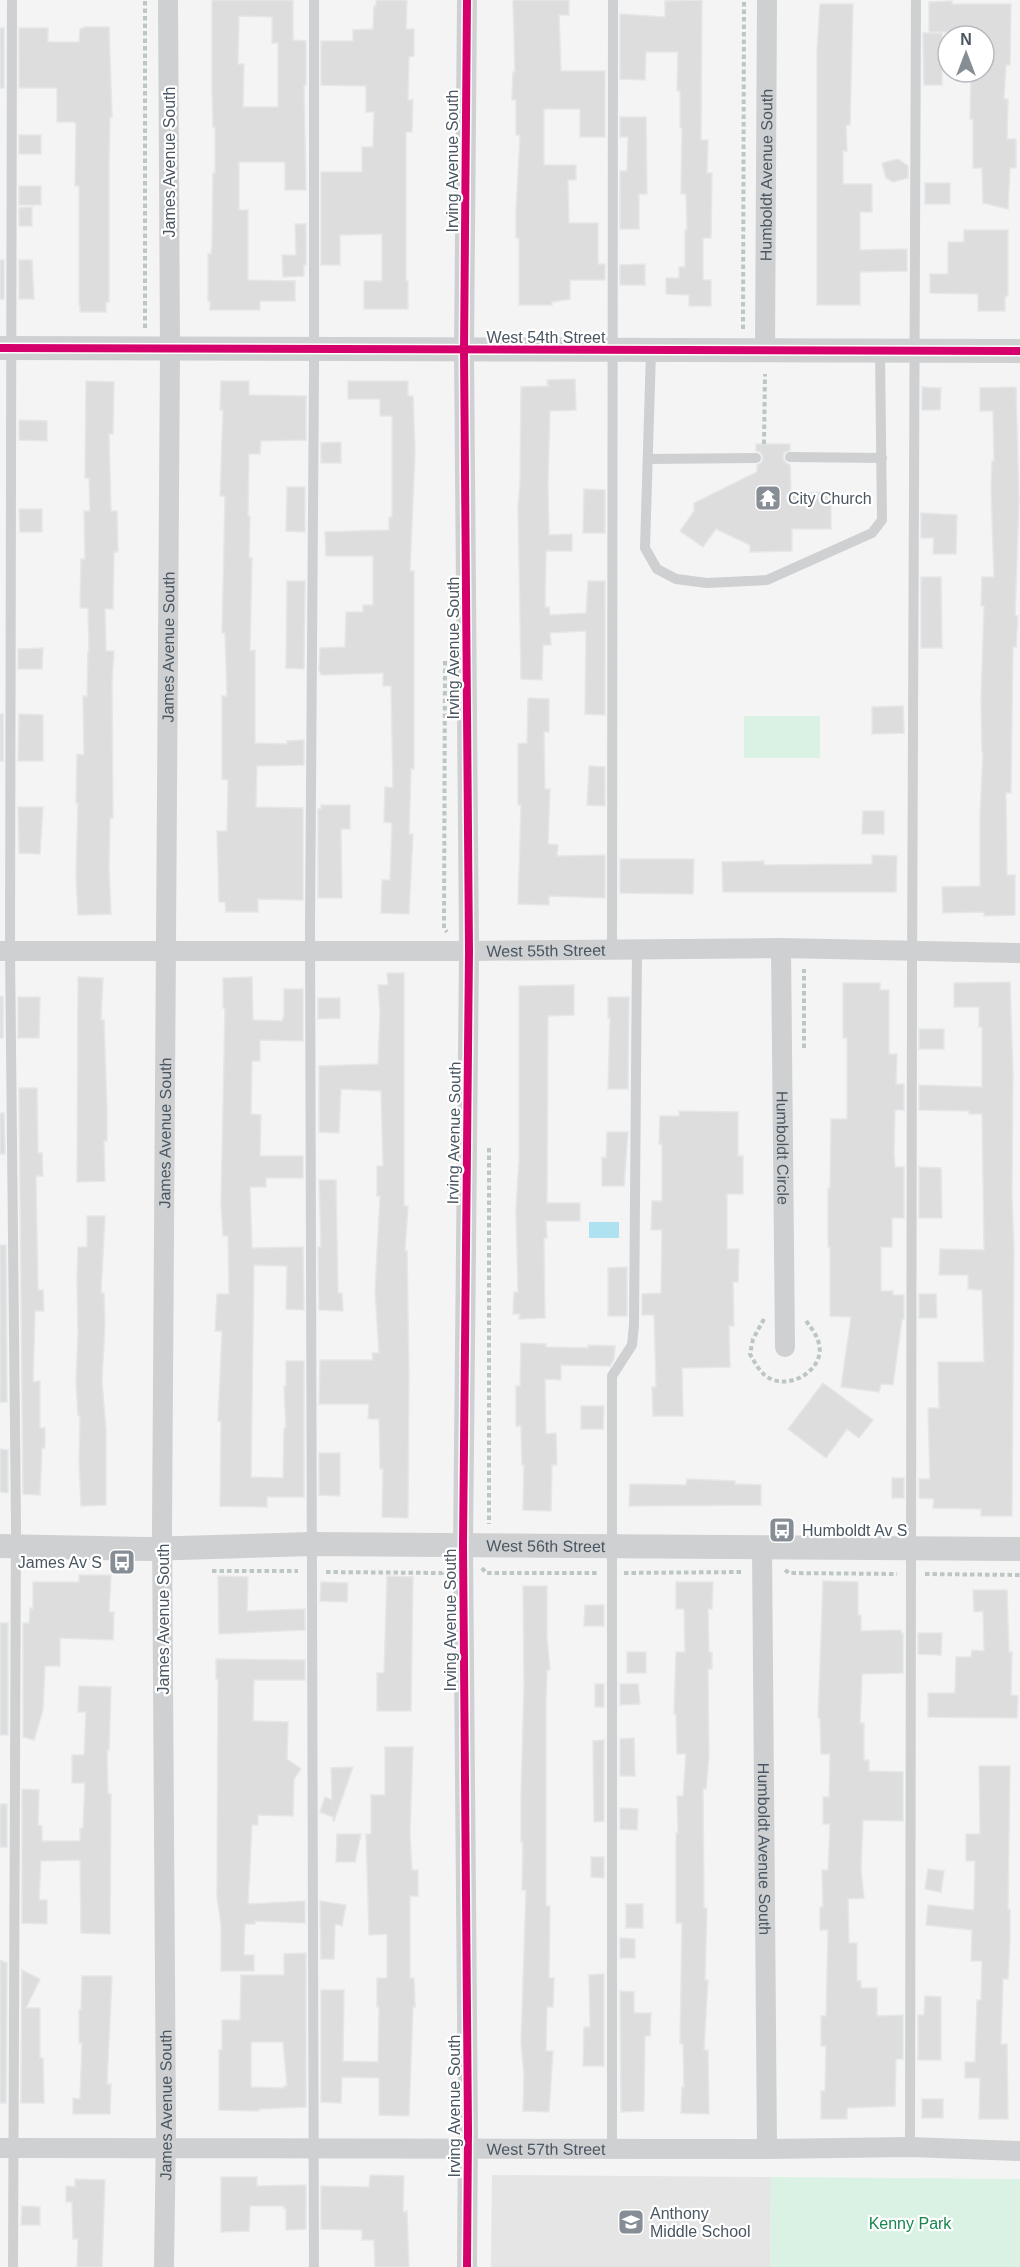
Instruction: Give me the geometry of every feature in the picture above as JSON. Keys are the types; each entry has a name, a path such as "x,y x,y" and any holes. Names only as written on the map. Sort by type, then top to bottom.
{"street":[{"name":"James Avenue South","path":"164,2267 163,1548 170,350 168,0"},
{"name":"Irving Avenue South","path":"467,0 464,351 469,951 463,1545 467,2267"},
{"name":"Humboldt Avenue South","path":"765,362 767,0"},
{"name":"West 54th Street","path":"6,348 651,351 765,362 880,352 1020,351"},
{"name":"West 55th Street","path":"5,951 781,948 1020,953"},
{"name":"Humboldt Circle","path":"781,948 785,1347"},
{"name":"West 56th Street","path":"8,1546 163,1548 311,1544 1020,1548"},
{"name":"Humboldt Avenue South","path":"762,1547 767,2149"},
{"name":"West 57th Street","path":"7,2148 767,2149 910,2147 1020,2151"}],"lane":[{"path":"12,0 6,348 5,951 8,1546 7,2148 13,2267"},
{"path":"314,0 310,951 314,2267"},
{"path":"612,950 613,0"},
{"path":"910,2147 916,0"},
{"path":"651,351 645,548 657,569 676,579 707,583 767,580 872,533 882,520 880,352"},
{"path":"790,457 882,458"},
{"path":"648,459 756,458"},
{"path":"612,2149 612,1376 632,1345 634,1325 636,950"}],"path":[{"path":"145,0 145,328"},
{"path":"743,330 744,0"},
{"path":"764,444 765,362"},
{"path":"489,1137 489,1527"}],"shaded area":[{"name":"Anthony Middle School","path":"492,2175 771,2177 770,2267 491,2267"}],"green space":[{"path":"744,716 820,716 820,758 744,758"},
{"name":"Kenny Park","path":"771,2177 1020,2179 1020,2267 770,2267"}],"water":[{"path":"589,1222 619,1222 619,1238 589,1238"}],"building":[{"path":"212,0 293,0 293,40 306,41 306,85 304,85 306,190 285,190 285,162 239,162 239,210 248,210 248,280 295,281 295,301 260,301 260,310 210,310 208,254 211,254 212,245 213,173 215,173","holes":["239,16 272,17 272,43 278,43 278,107 243,107 244,64 238,64"]},
{"path":"376,0 407,0 406,29 414,29 414,56 409,57 408,100 413,100 412,132 406,132 408,309 364,309 364,281 382,281 382,234 340,235 340,265 321,265 321,172 362,172 362,147 373,147 374,112 366,112 366,86 321,85 321,41 353,41 353,30 373,29"},
{"path":"569,0 569,15 559,15 561,71 605,71 605,137 580,137 580,109 544,109 544,165 576,165 576,180 568,180 569,223 598,223 598,264 605,264 605,280 570,280 570,299 552,302 552,305 519,305 519,238 516,238 516,212 520,135 516,135 516,100 512,100 513,72 515,72 513,1"},
{"path":"702,0 701,140 708,140 707,173 712,173 711,238 703,238 703,280 711,280 711,306 689,306 689,295 666,294 666,278 679,278 679,267 685,267 685,230 687,230 686,194 681,194 682,128 680,128 680,91 677,91 678,52 646,52 645,80 620,79 620,14 665,17 665,1"},
{"path":"929,2 1011,4 1010,65 1006,65 1004,99 1008,99 1007,139 1016,139 1016,168 1010,168 1008,209 983,203 982,168 973,168 971,84 996,84 996,24 936,24 936,32 929,32"},
{"path":"820,4 853,4 850,125 846,125 847,151 843,151 843,184 872,184 872,212 860,212 860,250 907,249 907,271 860,272 860,305 817,305 817,50"},
{"path":"109,27 112,117 110,117 109,166 109,302 106,302 106,312 80,312 79,186 75,186 76,124 57,122 57,88 19,88 19,28 48,28 48,42 79,42 80,29"},
{"path":"0,28 4,28 4,88 0,88"},
{"path":"923,33 936,33 936,84 942,85 924,85"},
{"path":"620,117 646,117 647,194 639,194 639,229 620,229 620,171 627,171 628,137 620,137"},
{"path":"19,135 41,135 41,154 19,154"},
{"path":"898,159 908,166 908,178 893,182 886,178 882,163"},
{"path":"925,183 950,183 950,204 925,204"},
{"path":"19,186 41,186 41,205 19,205"},
{"path":"32,207 32,226 19,226 19,208"},
{"path":"295,224 306,224 304,276 283,277 282,255 296,255"},
{"path":"964,230 1008,230 1008,296 1005,296 1005,311 978,311 978,294 930,293 930,274 948,274 948,242 964,242"},
{"path":"0,260 4,260 4,299 0,299"},
{"path":"19,260 32,260 34,299 19,299"},
{"path":"645,264 645,285 620,285 620,265"},
{"path":"575,379 576,410 550,411 549,535 572,534 572,551 546,551 545,607 549,607 550,615 586,613 588,581 605,581 605,715 585,714 586,631 550,633 551,645 543,645 542,680 521,679 518,508 521,387 548,386 547,380"},
{"path":"86,381 114,382 113,434 109,434 111,511 117,511 118,552 114,552 113,609 105,609 106,651 114,651 112,682 113,818 110,818 109,868 111,914 78,915 77,754 84,755 83,696 87,696 89,651 88,608 80,608 81,559 85,559 84,511 90,511 89,478 85,478"},
{"path":"221,381 249,381 249,395 306,396 306,440 261,441 260,454 249,454 249,558 252,558 250,651 255,650 255,743 287,744 287,741 304,740 304,765 257,766 256,807 303,808 303,900 258,899 258,912 226,912 225,902 219,902 217,831 227,831 228,780 222,779 222,696 227,696 225,633 222,633 225,496 220,496 223,410 220,410"},
{"path":"348,381 408,381 408,396 413,396 415,451 410,571 414,571 414,769 411,769 409,834 413,834 409,914 381,913 382,880 390,880 392,823 384,822 385,787 393,788 391,686 383,686 383,673 321,675 319,669 320,648 345,647 346,612 363,612 363,605 373,605 373,556 326,556 325,532 389,530 389,517 392,517 392,416 380,416 380,399 348,399"},
{"path":"922,387 941,388 940,410 922,410"},
{"path":"1016,387 1019,501 1015,616 1018,616 1016,647 1013,647 1011,793 1006,793 1007,875 1015,875 1015,915 984,916 984,912 943,913 942,887 980,886 984,606 981,606 982,577 994,577 991,489 992,461 994,461 993,411 980,411 980,388"},
{"path":"19,420 47,421 47,441 19,440"},
{"path":"341,442 341,463 321,463 321,443"},
{"name":"City Church","path":"756,444 790,444 790,450 784,453 783,458 790,465 791,493 831,492 831,529 792,529 792,551 750,552 750,545 716,529 703,547 680,531 694,511 694,503 757,472 757,465 762,462 763,457 760,452 756,451"},
{"path":"287,487 305,487 305,532 286,531"},
{"path":"584,489 605,490 605,533 583,533"},
{"path":"19,509 42,509 42,532 20,532"},
{"path":"921,513 957,515 956,554 933,554 934,538 921,538"},
{"path":"921,577 941,577 942,648 921,648"},
{"path":"287,581 305,581 304,669 286,668"},
{"path":"43,648 42,669 18,669 18,649"},
{"path":"528,698 549,699 549,732 544,732 545,789 550,789 548,844 558,845 557,856 605,855 605,898 549,896 549,905 518,904 521,805 518,805 518,744 527,743"},
{"path":"903,706 904,733 872,734 872,707"},
{"path":"0,714 3,714 3,761 0,761"},
{"path":"19,714 43,715 43,761 18,761"},
{"path":"589,766 605,767 605,806 587,805"},
{"path":"321,805 350,805 350,829 341,829 342,898 318,898 318,809 321,809"},
{"path":"18,807 43,807 40,854 19,853"},
{"path":"863,811 884,811 884,834 862,834"},
{"path":"872,855 897,856 896,892 723,892 722,862 764,861 764,865 872,864"},
{"path":"620,859 694,859 693,894 620,893"},
{"path":"387,973 404,973 404,1206 408,1206 405,1251 407,1251 409,1373 408,1518 382,1517 383,1469 380,1469 379,1419 368,1419 369,1404 319,1404 320,1360 373,1360 372,1353 379,1353 375,1291 380,1196 377,1196 377,1166 383,1166 381,1091 341,1089 339,1133 319,1132 319,1066 378,1064 380,1011 378,985 388,985"},
{"path":"78,977 103,978 101,1020 104,1020 107,1109 107,1141 104,1141 105,1181 77,1182"},
{"path":"252,977 253,1020 282,1021 284,989 303,989 303,1041 260,1040 260,1061 252,1061 251,1114 261,1115 260,1156 303,1156 303,1178 266,1178 266,1187 250,1187 252,1248 303,1247 304,1310 286,1309 287,1266 254,1265 251,1477 283,1478 286,1361 304,1361 304,1497 267,1497 267,1507 220,1506 221,1421 218,1421 222,1331 215,1331 217,1294 229,1294 228,1236 223,1236 221,1203 225,1008 223,1008 223,978"},
{"path":"1010,982 1014,1250 1012,1516 981,1516 981,1509 933,1508 934,1499 919,1498 919,1479 930,1479 928,1408 939,1408 938,1362 984,1362 982,1290 968,1289 968,1275 939,1275 940,1249 984,1250 982,1114 969,1114 969,1111 919,1110 919,1085 982,1087 982,1027 979,1027 979,1007 954,1007 954,983"},
{"path":"843,983 880,983 880,990 889,990 889,1054 897,1054 896,1084 904,1084 904,1110 895,1110 894,1152 895,1167 904,1167 904,1218 892,1218 892,1247 881,1247 881,1291 893,1291 893,1295 904,1295 904,1319 902,1319 893,1385 881,1384 879,1392 841,1387 851,1317 830,1316 828,1188 830,1188 831,1119 847,1119 847,1038 843,1038"},
{"path":"574,985 574,1015 548,1016 547,1203 580,1203 580,1221 546,1221 547,1238 544,1238 545,1318 519,1319 520,1314 513,1314 514,1292 518,1292 516,1211 519,1160 519,986"},
{"path":"0,996 3,997 3,1038 0,1038"},
{"path":"18,997 40,997 39,1038 18,1038"},
{"path":"608,997 629,997 628,1089 608,1089 610,1018 608,1018"},
{"path":"318,998 340,998 340,1018 318,1019"},
{"path":"919,1029 944,1029 944,1049 919,1049"},
{"path":"19,1088 37,1088 38,1153 42,1153 43,1176 36,1176 38,1290 43,1290 44,1311 35,1311 33,1382 40,1381 40,1428 45,1428 40,1495 23,1494"},
{"path":"679,1111 738,1112 738,1156 743,1156 743,1194 727,1194 727,1249 739,1249 738,1282 733,1282 734,1326 729,1326 730,1367 682,1368 683,1416 653,1416 652,1387 656,1387 654,1315 642,1315 642,1294 661,1293 662,1230 651,1230 652,1201 662,1201 660,1116 679,1116"},
{"path":"0,1113 4,1113 5,1154 0,1154"},
{"path":"607,1132 628,1132 624,1186 602,1186 602,1157 606,1158"},
{"path":"919,1167 941,1168 942,1218 919,1218"},
{"path":"319,1180 336,1180 338,1293 342,1293 343,1311 319,1310 318,1247 321,1247"},
{"path":"87,1216 105,1216 101,1293 104,1293 105,1324 102,1381 106,1430 106,1505 81,1506 80,1416 78,1416 76,1380 77,1278 78,1247 87,1247"},
{"path":"0,1245 6,1245 7,1402 0,1402"},
{"path":"627,1267 627,1316 608,1316 608,1268"},
{"path":"919,1294 936,1294 937,1318 919,1318"},
{"path":"521,1343 546,1344 546,1347 615,1346 614,1359 610,1366 561,1365 561,1380 545,1379 546,1434 556,1433 557,1465 552,1465 551,1511 523,1510 524,1465 522,1465 521,1426 516,1426 516,1386 520,1386"},
{"path":"823,1383 873,1420 859,1438 847,1429 826,1458 788,1429"},
{"path":"581,1406 604,1406 603,1429 581,1429"},
{"path":"0,1449 8,1450 8,1493 0,1492"},
{"path":"319,1453 340,1453 340,1496 319,1495"},
{"path":"892,1478 904,1478 904,1498 892,1498"},
{"path":"687,1479 735,1481 735,1484 761,1485 761,1505 629,1506 630,1484 686,1485"},
{"path":"79,1575 111,1575 109,1612 114,1612 113,1640 60,1638 60,1666 45,1666 43,1710 34,1740 23,1737 23,1623 29,1623 30,1608 33,1609 33,1582 79,1582"},
{"path":"218,1576 248,1577 247,1611 305,1609 305,1630 219,1634"},
{"path":"387,1576 413,1577 411,1711 377,1711 377,1673 384,1673"},
{"path":"823,1581 858,1582 858,1615 861,1615 861,1631 901,1630 903,1633 903,1673 862,1674 860,1723 864,1723 864,1760 869,1760 869,1771 903,1772 903,1821 863,1820 861,1869 864,1898 848,1899 849,1943 857,1943 857,1981 861,1981 861,1988 877,1988 877,2016 903,2015 903,2059 896,2059 895,2106 847,2108 847,2119 821,2119 821,2091 825,2091 826,2046 821,2046 821,2016 826,2016 828,1930 820,1930 820,1907 823,1907 822,1870 828,1870 830,1824 823,1824 823,1797 829,1797 830,1754 821,1754 820,1718 818,1718"},
{"path":"321,1582 348,1583 347,1602 320,1601"},
{"path":"676,1582 713,1582 712,1609 708,1609 709,1652 712,1652 712,1669 708,1669 709,1756 706,1789 703,1789 704,1908 707,1908 705,1980 708,1980 704,2050 708,2050 709,2114 681,2113 682,2087 684,2087 683,2044 680,2044 682,1923 676,1923 676,1833 678,1833 677,1796 683,1796 686,1754 677,1754 676,1714 674,1714 676,1652 685,1652 684,1609 676,1609"},
{"path":"523,1586 547,1586 547,1637 550,1670 547,1670 546,1701 546,1906 550,1906 549,1978 554,1978 553,2007 547,2007 546,2051 553,2051 549,2112 523,2111 524,2074 521,2043 526,1890 522,1890 523,1842 521,1842"},
{"path":"973,1590 1007,1590 1009,1652 1012,1652 1011,1695 1018,1696 1017,1718 928,1717 928,1693 955,1693 956,1657 971,1657 972,1650 984,1651 983,1611 974,1612"},
{"path":"585,1605 604,1605 604,1626 584,1626"},
{"path":"0,1623 8,1623 8,1735 0,1735"},
{"path":"918,1633 942,1633 941,1655 918,1654"},
{"path":"627,1652 646,1652 646,1673 627,1673"},
{"path":"216,1659 305,1660 305,1680 254,1680 253,1721 288,1722 287,1759 301,1769 294,1779 293,1816 258,1815 258,1825 252,1825 248,1904 305,1901 305,1923 255,1921 255,1924 245,1924 244,1955 254,1955 254,1971 221,1971 221,1925 217,1897 218,1679 216,1679"},
{"path":"595,1684 604,1684 604,1707 595,1707"},
{"path":"620,1684 638,1684 640,1704 620,1705"},
{"path":"79,1686 111,1687 109,1750 107,1750 108,1794 111,1794 110,1934 81,1933 80,1860 41,1861 39,1900 47,1900 47,1924 22,1923 22,1789 39,1790 38,1825 42,1826 42,1841 80,1841 80,1828 83,1828 85,1783 72,1783 72,1755 84,1755 86,1712 78,1712"},
{"path":"634,1738 635,1776 620,1776 620,1739"},
{"path":"604,1740 604,1821 594,1822 593,1741"},
{"path":"385,1747 413,1747 410,1833 412,1870 418,1870 418,1896 410,1896 410,1978 414,1978 415,2007 413,2007 409,2116 379,2115 379,2078 342,2077 341,2103 321,2102 321,1990 344,1990 343,2061 378,2062 377,1978 387,1978 387,1934 369,1935 366,1834 371,1834 371,1795 385,1795"},
{"path":"979,1766 1010,1766 1008,1909 1010,1909 1010,1939 1008,1979 1003,1979 1001,2044 1007,2044 1008,2119 979,2119 980,2078 965,2078 965,2062 975,2062 977,2000 981,2000 982,1961 971,1961 972,1930 926,1925 928,1905 973,1910 974,1908 975,1861 966,1861 966,1834 980,1834"},
{"path":"353,1767 333,1821 333,1817 320,1812 325,1797 332,1800 331,1768"},
{"path":"0,1804 7,1804 7,1847 0,1847"},
{"path":"620,1808 638,1809 637,1830 620,1829"},
{"path":"337,1834 361,1834 355,1862 336,1862"},
{"path":"591,1857 604,1857 604,1878 591,1877"},
{"path":"928,1869 944,1871 941,1892 925,1889"},
{"path":"320,1901 346,1905 342,1926 335,1924 334,1959 321,1959"},
{"path":"626,1904 643,1904 643,1928 626,1928"},
{"path":"620,1938 635,1939 635,1958 620,1958"},
{"path":"306,1953 306,2107 259,2109 259,2111 219,2110 219,2050 222,2050 222,2020 240,2020 241,1975 284,1975 284,1954","holes":["251,2042 283,2042 287,2086 284,2088 251,2087"]},
{"path":"0,1960 7,1963 6,2103 0,2103"},
{"path":"22,1970 40,1979 26,2008 40,2008 40,2058 43,2058 44,2103 21,2103"},
{"path":"604,1974 604,2066 583,2066 584,2027 590,2027 589,1975"},
{"path":"82,1976 112,1976 107,2084 111,2084 110,2114 73,2114 73,2098 80,2099 82,2043 79,2043 79,2010 81,2010"},
{"path":"620,1991 634,1992 634,2013 651,2013 650,2036 645,2036 644,2111 621,2112"},
{"path":"925,1996 941,1997 941,2060 918,2060 918,2015 924,2015"},
{"path":"922,2099 943,2099 943,2118 922,2118"},
{"path":"370,2175 404,2176 403,2212 407,2211 409,2267 375,2267 374,2240 362,2240 362,2230 321,2229 321,2186 369,2187"},
{"path":"221,2177 257,2177 257,2186 306,2185 306,2229 286,2230 284,2206 250,2206 249,2231 221,2232"},
{"path":"75,2179 105,2180 102,2267 77,2267 78,2239 73,2239 72,2202 66,2202 66,2186 75,2187"},
{"path":"22,2206 40,2207 40,2225 21,2225"}],"cycle path":[{"path":"467,0 464,351 469,951 463,1545 467,2267"},
{"path":"0,348 1020,351"}],"place":[{"name":"City Church","path":"768,498"},
{"name":"Humboldt Av S","path":"782,1530"},
{"name":"James Av S","path":"122,1562"},
{"name":"Anthony Middle School","path":"631,2222"}]}
